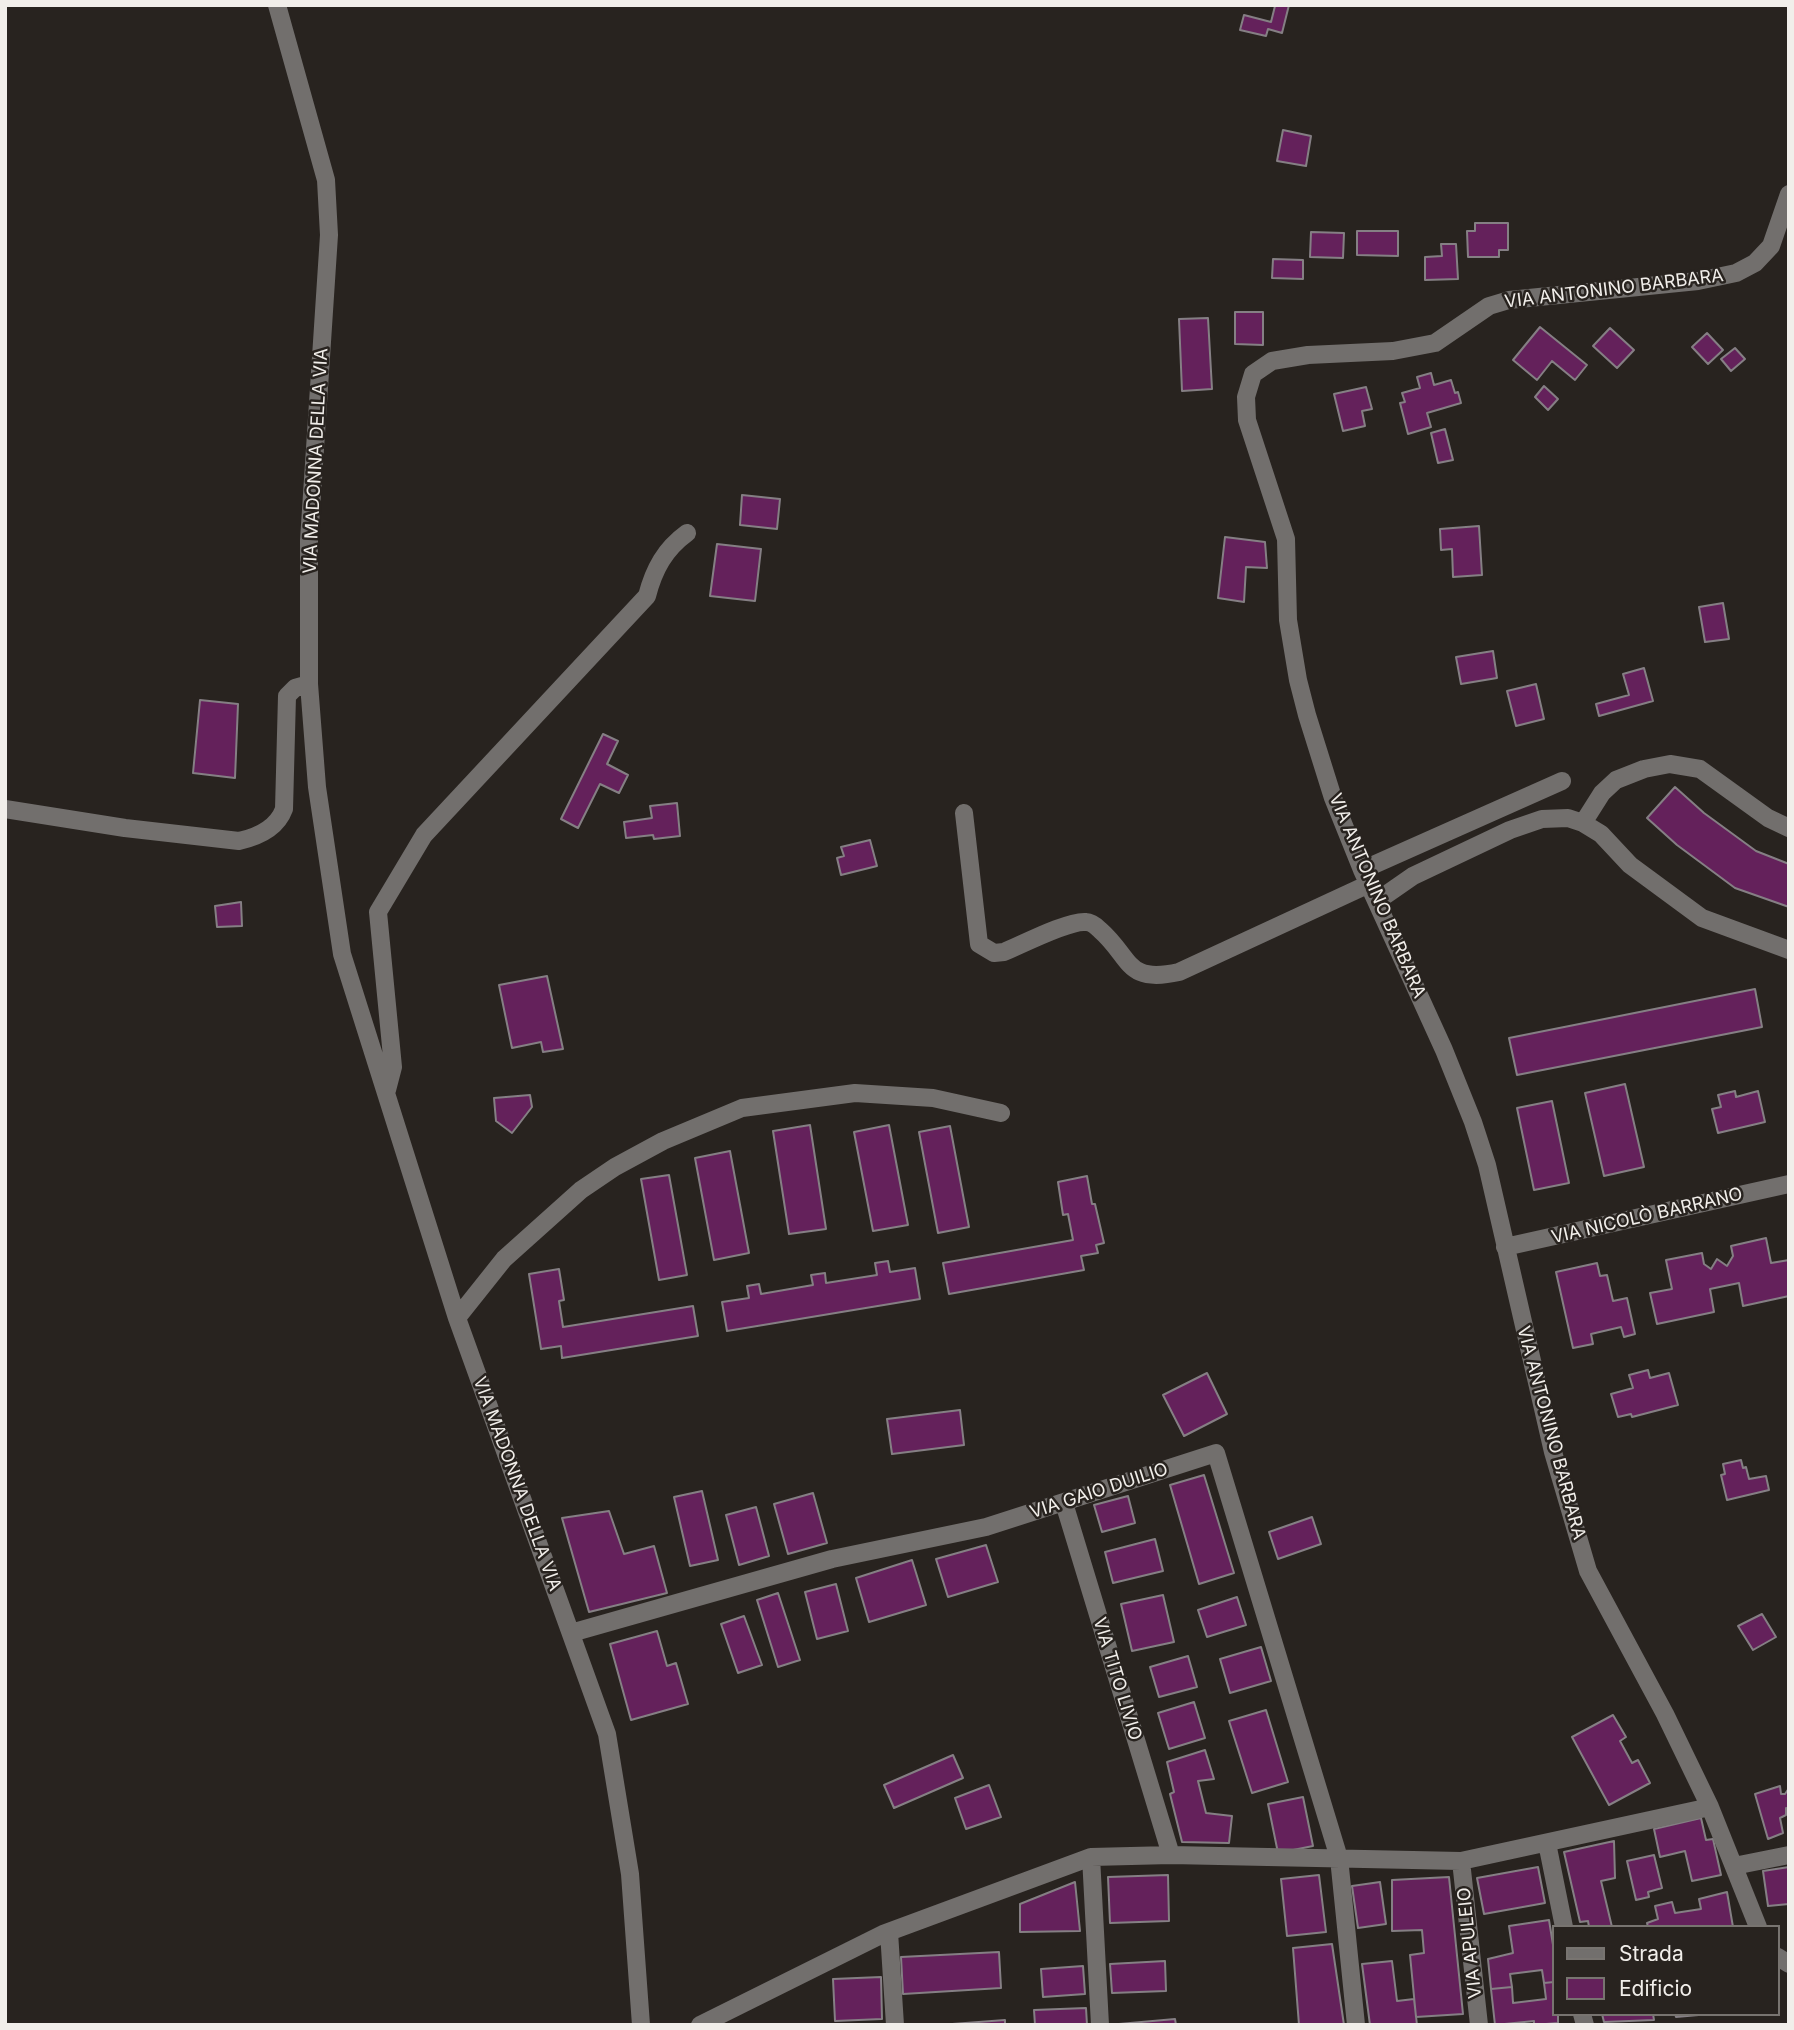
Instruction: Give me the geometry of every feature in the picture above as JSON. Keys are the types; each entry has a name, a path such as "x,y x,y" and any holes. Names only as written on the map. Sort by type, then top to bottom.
{"street":[{"name":"VIA MADONNA DELLA VIA","path":"277,5 326,180 329,235 309,540 309,684 317,787 342,954 457,1318 607,1734 630,1874 641,2025"},
{"name":"VIA ANTONINO BARBARA","path":"1757,1925 1710,1807 1665,1714 1588,1571 1553,1452 1487,1165 1474,1122 1365,877 1334,797 1298,680 1288,620 1286,539 1247,420 1245,397 1253,374 1272,361 1308,355 1393,351 1435,343 1489,306 1509,300 1698,281 1736,273 1755,263 1771,246 1789,194"},
{"path":"387,1090 393,1068 378,912 424,835 647,596 653,574 671,545 687,533"},
{"path":"5,809 125,828 239,841 255,838 280,819 284,809 287,696 295,688 309,684"},
{"path":"1583,822 1602,793 1616,780 1644,769 1670,764 1700,769 1768,818 1789,828"},
{"path":"964,813 979,944 994,953 1004,952 1085,921 1102,932 1136,971 1147,976 1160,976 1179,972 1562,781"},
{"path":"1377,901 1413,876 1510,830 1542,819 1568,818 1583,822 1601,834 1630,865 1702,919 1789,950"},
{"path":"457,1318 504,1259 581,1190 615,1167 663,1141 742,1108 855,1093 933,1098 1001,1113"},
{"name":"VIA NICOLÒ BARRANO","path":"1505,1247 1789,1184"},
{"name":"VIA GAIO DUILIO","path":"571,1633 832,1559 986,1527 1216,1453 1339,1858"},
{"name":"VIA TITO LIVIO","path":"1064,1503 1171,1855"},
{"path":"700,2025 889,1932 1090,1857 1171,1855 1461,1861 1710,1807"},
{"path":"1547,1843 1564,1925"},
{"path":"1734,1866 1789,1855"},
{"path":"1090,1857 1100,2025"},
{"path":"1339,1858 1356,2025"},
{"name":"VIA APULEIO","path":"1461,1861 1479,2025"},
{"path":"889,1932 895,2025"}],"building":[{"path":"1271,5 1289,5 1282,33 1268,29 1266,36 1240,30 1244,15 1271,22 1275,6"},
{"path":"1283,130 1311,136 1306,166 1277,161"},
{"path":"1475,223 1508,223 1508,250 1499,250 1499,257 1468,257 1467,231 1475,231"},
{"path":"1357,231 1398,231 1398,256 1357,255"},
{"path":"1311,232 1344,233 1343,258 1310,257"},
{"path":"1441,244 1456,244 1458,279 1425,280 1425,257 1442,256"},
{"path":"1273,259 1303,260 1303,279 1272,278"},
{"path":"1235,312 1263,312 1263,345 1235,344"},
{"path":"1208,318 1212,389 1182,391 1179,319"},
{"path":"1540,327 1587,365 1575,380 1552,361 1537,380 1513,360"},
{"path":"1610,328 1634,350 1617,368 1593,346"},
{"path":"1707,333 1723,350 1708,364 1692,347"},
{"path":"1735,348 1745,359 1731,371 1721,359"},
{"path":"1431,373 1434,385 1451,380 1461,403 1427,413 1431,427 1408,434 1400,403 1405,402 1402,393 1420,388 1417,377"},
{"path":"1544,386 1558,399 1548,410 1535,397"},
{"path":"1366,387 1372,409 1362,411 1365,426 1343,431 1334,394"},
{"path":"1445,429 1453,460 1438,463 1431,433"},
{"path":"742,495 780,499 777,529 740,525"},
{"path":"1479,526 1482,575 1453,577 1452,549 1441,550 1440,529"},
{"path":"1225,537 1265,542 1267,568 1246,567 1244,602 1218,598"},
{"path":"717,544 761,549 755,601 710,596"},
{"path":"1723,603 1729,639 1705,642 1699,607"},
{"path":"1493,651 1497,678 1461,684 1456,657"},
{"path":"1644,668 1653,701 1599,716 1596,704 1629,695 1623,674"},
{"path":"1536,684 1544,719 1516,726 1507,691"},
{"path":"200,700 238,704 235,778 193,773"},
{"path":"603,734 618,741 607,764 628,775 619,793 600,784 578,828 561,819"},
{"path":"1675,787 1704,813 1756,851 1789,864 1789,907 1735,888 1677,845 1647,818"},
{"path":"677,803 680,836 626,838 624,822 652,818 650,806"},
{"path":"870,840 877,866 841,875 837,858 844,856 841,847"},
{"path":"241,902 242,926 217,927 215,906"},
{"path":"547,976 563,1049 543,1052 541,1042 512,1048 499,985"},
{"path":"1755,989 1762,1027 1517,1075 1509,1038"},
{"path":"1625,1084 1644,1167 1604,1176 1585,1093"},
{"path":"1735,1091 1736,1097 1758,1091 1765,1122 1718,1133 1712,1109 1721,1107 1718,1095"},
{"path":"530,1095 532,1107 512,1133 496,1121 494,1098"},
{"path":"1552,1101 1569,1183 1534,1190 1517,1108"},
{"path":"810,1125 826,1229 789,1234 773,1131"},
{"path":"889,1125 908,1225 873,1231 854,1132"},
{"path":"950,1126 969,1227 938,1233 919,1132"},
{"path":"730,1151 749,1253 714,1260 695,1158"},
{"path":"669,1175 687,1275 659,1280 641,1179"},
{"path":"1087,1176 1104,1243 1096,1245 1098,1253 1081,1256 1084,1270 949,1294 943,1263 1073,1240 1068,1214 1063,1215 1058,1182"},
{"path":"1766,1238 1771,1263 1789,1260 1789,1296 1743,1306 1739,1283 1710,1289 1714,1312 1657,1324 1650,1293 1672,1289 1666,1260 1702,1253 1704,1264 1711,1269 1717,1259 1727,1266 1733,1256 1731,1246"},
{"path":"888,1261 890,1272 915,1268 920,1299 727,1331 722,1302 749,1298 747,1286 759,1284 761,1294 813,1285 811,1275 825,1273 826,1283 877,1275 875,1263"},
{"path":"1597,1263 1600,1276 1607,1275 1613,1301 1627,1298 1635,1334 1624,1337 1621,1327 1591,1334 1593,1344 1573,1348 1556,1272"},
{"path":"559,1269 564,1300 559,1301 563,1327 693,1306 698,1336 562,1358 561,1346 541,1349 529,1274"},
{"path":"1648,1370 1650,1378 1669,1373 1678,1405 1632,1417 1631,1414 1618,1417 1611,1394 1633,1388 1629,1375"},
{"path":"1207,1373 1227,1414 1184,1436 1163,1395"},
{"path":"960,1410 964,1445 892,1454 887,1419"},
{"path":"1741,1460 1749,1479 1766,1476 1769,1490 1727,1500 1721,1475 1725,1474 1723,1464"},
{"path":"1204,1475 1234,1573 1199,1584 1170,1485"},
{"path":"702,1491 718,1560 690,1566 674,1497"},
{"path":"813,1493 827,1543 788,1554 774,1504"},
{"path":"1128,1496 1135,1523 1102,1532 1094,1505"},
{"path":"756,1507 769,1556 739,1565 726,1515"},
{"path":"609,1511 624,1554 654,1546 667,1593 589,1612 562,1518"},
{"path":"1312,1517 1321,1544 1278,1559 1269,1532"},
{"path":"1155,1539 1163,1571 1113,1583 1105,1552"},
{"path":"986,1545 998,1582 948,1597 936,1559"},
{"path":"912,1560 926,1605 869,1622 856,1578"},
{"path":"836,1584 848,1631 817,1639 805,1592"},
{"path":"778,1593 800,1660 778,1667 757,1600"},
{"path":"1163,1595 1174,1642 1132,1651 1121,1604"},
{"path":"1237,1597 1246,1625 1207,1637 1198,1610"},
{"path":"1762,1614 1776,1637 1753,1650 1738,1626"},
{"path":"744,1616 762,1665 738,1673 721,1624"},
{"path":"657,1631 667,1666 676,1663 688,1704 631,1720 610,1644"},
{"path":"1261,1647 1271,1681 1230,1693 1220,1659"},
{"path":"1188,1656 1197,1687 1159,1697 1150,1667"},
{"path":"1194,1702 1205,1738 1169,1749 1158,1713"},
{"path":"1266,1710 1288,1782 1252,1793 1229,1721"},
{"path":"1613,1715 1626,1737 1620,1741 1632,1763 1638,1760 1650,1783 1609,1805 1572,1737"},
{"path":"1205,1750 1214,1779 1198,1781 1206,1813 1232,1816 1229,1843 1182,1842 1170,1794 1174,1792 1167,1762"},
{"path":"953,1755 963,1778 894,1808 884,1785"},
{"path":"989,1785 1001,1817 966,1829 955,1798"},
{"path":"1780,1786 1781,1794 1785,1794 1789,1788 1789,1809 1786,1808 1786,1815 1780,1818 1783,1833 1768,1839 1755,1794"},
{"path":"1303,1797 1313,1846 1278,1853 1268,1804"},
{"path":"1701,1818 1706,1840 1713,1839 1721,1875 1692,1881 1685,1851 1660,1857 1654,1829"},
{"path":"1614,1841 1615,1878 1601,1881 1612,1925 1589,1925 1588,1921 1580,1922 1564,1852"},
{"path":"1654,1855 1662,1888 1648,1892 1649,1897 1636,1900 1627,1861"},
{"path":"1538,1867 1545,1903 1484,1914 1477,1878"},
{"path":"1789,1867 1789,1904 1768,1906 1763,1871"},
{"path":"1168,1875 1169,1921 1110,1923 1108,1877"},
{"path":"1319,1875 1326,1932 1287,1936 1281,1879"},
{"path":"1449,1877 1463,2014 1416,2017 1410,1955 1424,1953 1422,1930 1392,1931 1392,1880"},
{"path":"1075,1882 1080,1931 1020,1932 1020,1904"},
{"path":"1380,1882 1386,1924 1358,1928 1352,1886"},
{"path":"1727,1892 1733,1925 1648,1925 1658,1919 1655,1906 1672,1902 1675,1913 1701,1909 1699,1899"},
{"path":"1549,1920 1552,1939 1552,1982 1544,1983 1542,1970 1510,1974 1512,1987 1491,1989 1488,1959 1513,1953 1509,1926"},
{"path":"1332,1944 1344,2025 1299,2025 1293,1948"},
{"path":"999,1952 1001,1988 903,1994 901,1957"},
{"path":"1165,1961 1166,1991 1112,1993 1110,1964"},
{"path":"1392,1961 1397,2001 1414,1999 1417,2025 1370,2025 1362,1964"},
{"path":"1083,1966 1085,1994 1043,1997 1041,1969"},
{"path":"881,1977 882,2019 835,2021 833,1979"},
{"path":"1552,1982 1552,2016 1558,2016 1558,2023 1534,2025 1534,2021 1495,2025 1491,1989 1512,1987 1513,2003 1546,1999 1544,1983"},
{"path":"1086,2008 1087,2025 1035,2025 1034,2010"},
{"path":"1602,2016 1653,2016 1654,2020 1604,2022"},
{"path":"1175,2019 1176,2025 1119,2025 1119,2024"},
{"path":"1005,2020 1005,2025 939,2025"}]}
